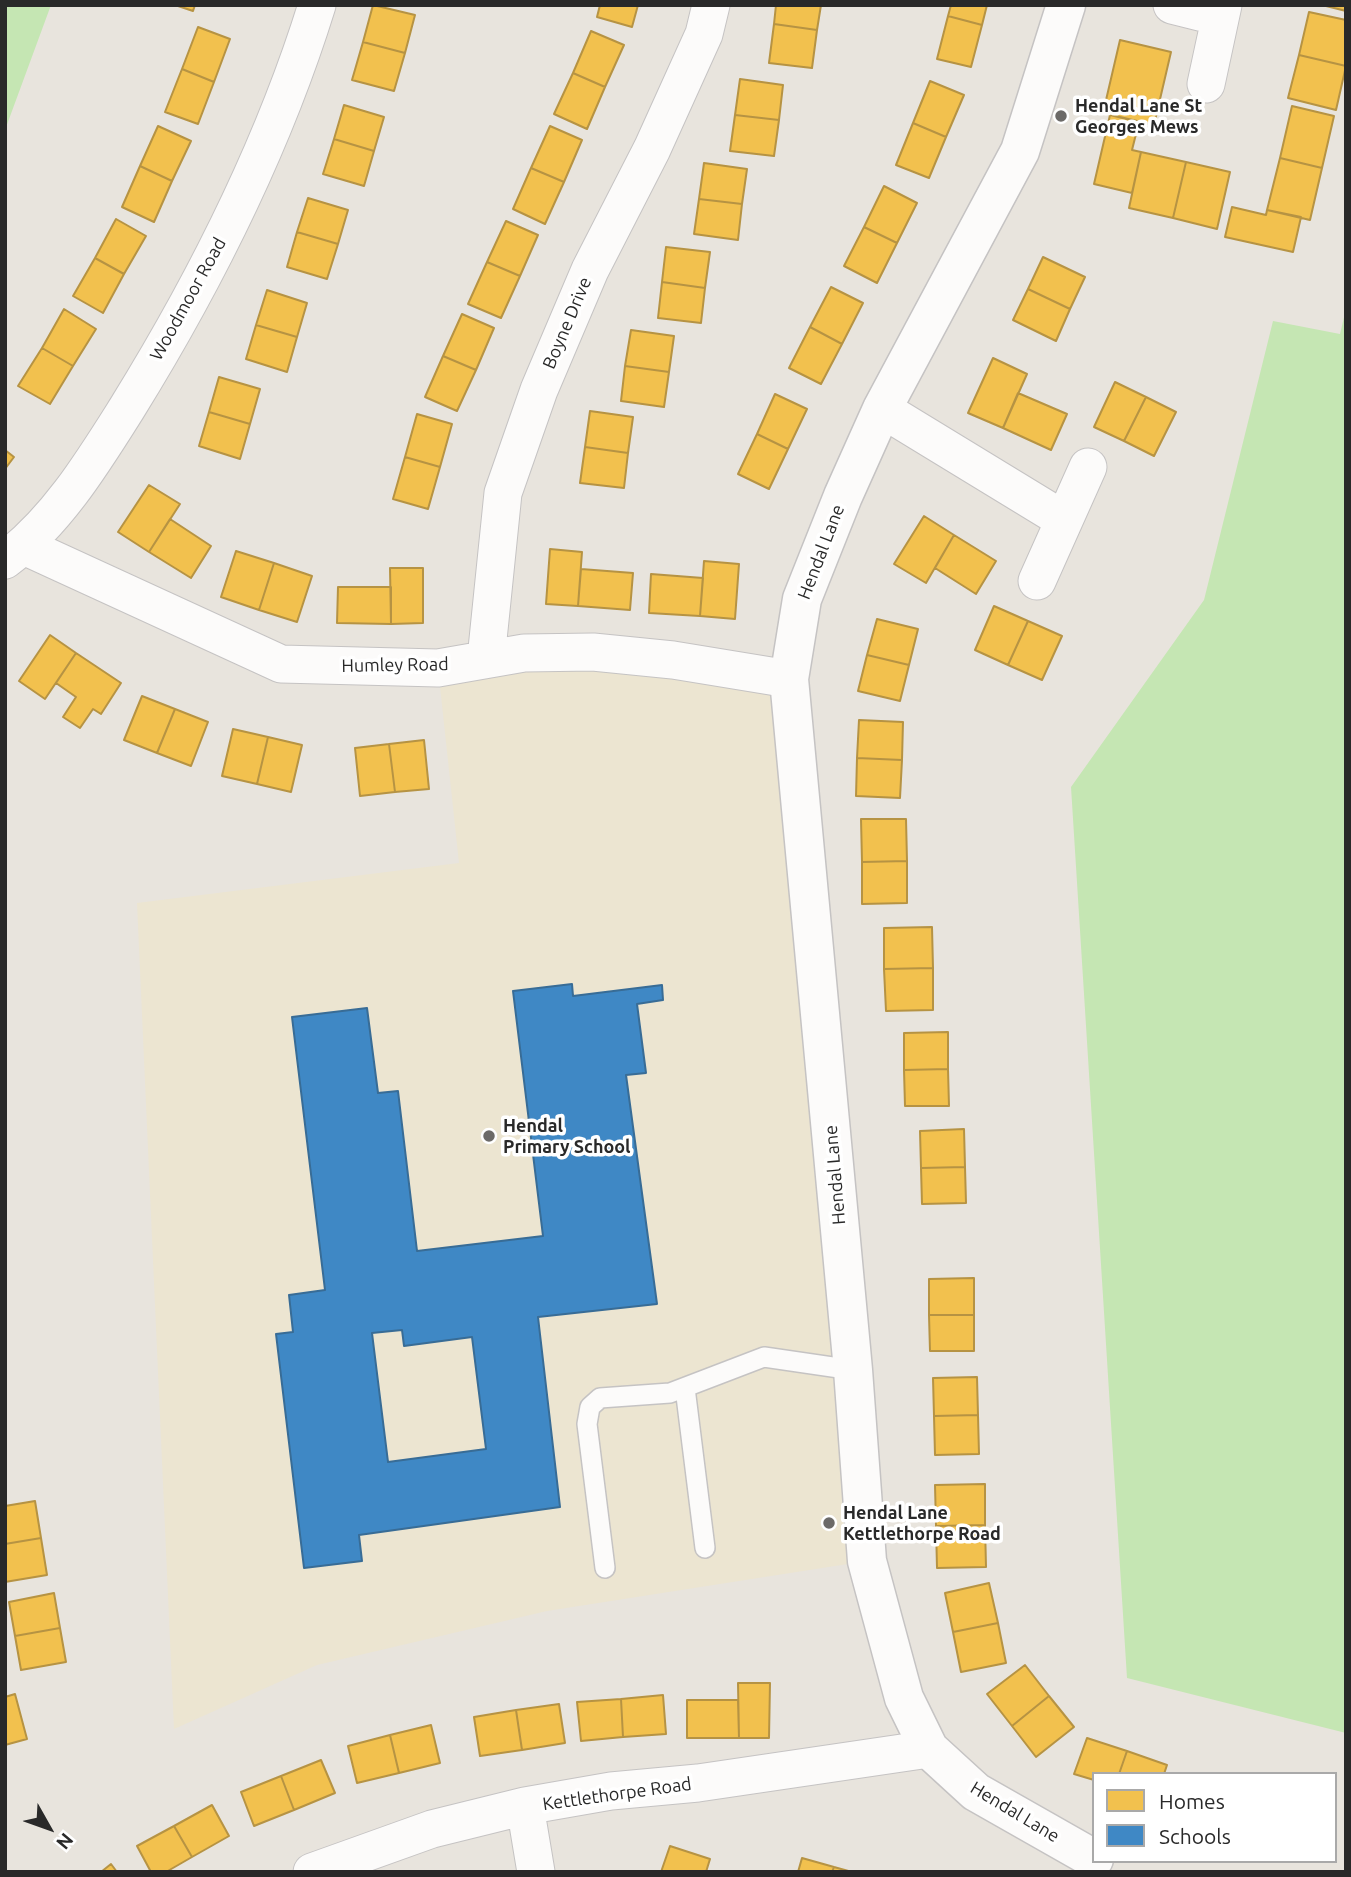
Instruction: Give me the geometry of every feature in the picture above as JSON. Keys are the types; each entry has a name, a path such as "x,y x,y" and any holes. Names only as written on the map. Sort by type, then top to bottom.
{"street":[{"name":"Woodmoor Road","path":"15,553 87,471 207,270 265,143 317,5"},
{"name":"Boyne Drive","path":"486,659 503,493 539,390 585,282 704,34 711,5"},
{"name":"Hendal Lane","path":"1066,5 1020,151 882,410 843,496 802,599 789,679 853,1370 867,1561 904,1698 929,1749 976,1792 1092,1858"},
{"path":"1172,5 1221,11 1206,85"},
{"path":"882,410 1063,520"},
{"path":"1037,581 1088,467"},
{"name":"Humley Road","path":"15,553 281,664 438,668 524,653 593,652 673,660 789,679"},
{"name":"Kettlethorpe Road","path":"312,1872 432,1829 525,1806 611,1791 698,1783 929,1749"},
{"path":"525,1806 537,1872"}],"lane":[{"path":"606,1567 587,1424 590,1407 600,1398 670,1393 764,1357 853,1370"},
{"path":"685,1388 705,1548"}],"shaded area":[{"name":"Hendal Primary School","path":"486,659 789,679 867,1561 547,1611 317,1665 174,1729 137,903 459,863 438,668"}],"green space":[{"path":"5,5 51,5 5,130"},
{"path":"1346,309 1346,1733 1127,1678 1071,787 1204,600 1273,321 1340,334"}],"building: Homes":[{"path":"175,5 195,5 193,11"},
{"path":"373,5 415,15 405,53 363,42"},
{"path":"600,5 638,5 632,27 597,17"},
{"path":"776,5 821,5 817,30 774,24"},
{"path":"951,5 987,5 982,25 948,16"},
{"path":"1322,5 1346,5 1346,11"},
{"path":"1309,12 1346,20 1346,66 1299,55"},
{"path":"948,16 982,25 971,67 937,59"},
{"path":"774,24 817,30 812,68 769,63"},
{"path":"198,27 230,39 214,82 182,69"},
{"path":"591,31 624,45 605,87 573,73"},
{"path":"1120,40 1171,52 1154,125 1103,113"},
{"path":"363,42 405,53 394,91 352,80"},
{"path":"1299,55 1346,66 1336,110 1288,98"},
{"path":"182,69 214,82 198,124 165,112"},
{"path":"573,73 605,87 587,129 554,114"},
{"path":"740,79 783,85 779,120 735,115"},
{"path":"930,81 964,95 946,137 913,123"},
{"path":"344,105 384,117 374,151 334,139"},
{"path":"1292,106 1334,116 1322,168 1280,158"},
{"path":"735,115 779,120 774,156 730,151"},
{"path":"1110,115 1139,122 1132,150 1141,152 1132,193 1094,184"},
{"path":"913,123 946,137 929,178 896,165"},
{"path":"158,126 191,141 172,181 140,166"},
{"path":"550,126 582,140 564,182 531,168"},
{"path":"334,139 374,151 364,186 323,174"},
{"path":"1141,152 1186,162 1173,218 1129,208"},
{"path":"1280,158 1322,168 1310,220 1267,210"},
{"path":"1186,162 1230,172 1217,229 1173,218"},
{"path":"704,163 747,169 742,204 699,199"},
{"path":"140,166 172,181 154,222 122,207"},
{"path":"531,168 564,182 545,224 513,209"},
{"path":"884,186 917,203 897,243 864,227"},
{"path":"308,198 348,210 338,244 297,232"},
{"path":"699,199 742,204 738,240 694,234"},
{"path":"1232,207 1266,215 1267,210 1301,217 1293,252 1225,237"},
{"path":"116,219 146,236 124,274 95,258"},
{"path":"506,221 538,235 520,276 487,262"},
{"path":"864,227 897,243 877,283 844,266"},
{"path":"297,232 338,244 327,279 287,267"},
{"path":"666,247 710,252 705,288 662,282"},
{"path":"1043,257 1085,277 1070,309 1028,289"},
{"path":"95,258 124,274 103,313 73,296"},
{"path":"487,262 520,276 501,318 468,304"},
{"path":"662,282 705,288 701,323 658,318"},
{"path":"831,287 863,303 842,344 810,327"},
{"path":"1028,289 1070,309 1056,341 1013,320"},
{"path":"267,290 307,303 297,337 256,325"},
{"path":"64,309 96,329 73,366 42,348"},
{"path":"462,314 494,328 476,370 443,356"},
{"path":"256,325 297,337 287,372 246,359"},
{"path":"810,327 842,344 821,384 789,368"},
{"path":"631,330 674,336 669,372 625,366"},
{"path":"42,348 73,366 50,404 18,386"},
{"path":"443,356 476,370 457,411 425,397"},
{"path":"993,358 1027,374 1003,428 968,413"},
{"path":"625,366 669,372 664,407 621,401"},
{"path":"219,377 260,389 250,424 209,412"},
{"path":"1115,382 1146,397 1124,441 1094,427"},
{"path":"1018,393 1067,414 1051,450 1003,428"},
{"path":"775,394 807,409 788,449 757,434"},
{"path":"1146,397 1176,412 1154,456 1124,441"},
{"path":"590,411 633,417 628,453 585,447"},
{"path":"209,412 250,424 240,459 199,446"},
{"path":"417,414 452,424 440,467 405,457"},
{"path":"757,434 788,449 769,489 738,474"},
{"path":"585,447 628,453 624,488 580,483"},
{"path":"5,450 14,457 5,469"},
{"path":"405,457 440,467 428,509 393,499"},
{"path":"149,485 180,504 149,552 118,532"},
{"path":"924,516 954,535 926,583 894,564"},
{"path":"170,519 211,546 191,578 149,552"},
{"path":"954,535 996,561 976,594 935,568"},
{"path":"550,549 582,552 578,606 546,604"},
{"path":"236,551 274,563 259,610 221,597"},
{"path":"704,561 739,564 735,619 700,616"},
{"path":"274,563 312,576 297,622 259,610"},
{"path":"390,568 423,568 423,623 391,624"},
{"path":"581,569 633,573 630,610 578,606"},
{"path":"651,574 703,578 700,616 649,613"},
{"path":"338,587 391,587 391,624 337,623"},
{"path":"994,606 1028,621 1008,665 975,650"},
{"path":"877,619 918,629 909,665 867,655"},
{"path":"1028,621 1062,636 1042,680 1008,665"},
{"path":"50,635 76,653 45,699 19,681"},
{"path":"76,653 121,683 101,714 93,709 80,728 63,717 76,697 56,683"},
{"path":"867,655 909,665 900,701 858,691"},
{"path":"142,696 175,709 157,753 124,740"},
{"path":"175,709 208,722 191,766 157,753"},
{"path":"859,720 903,722 902,760 857,758"},
{"path":"233,729 268,737 257,784 222,776"},
{"path":"268,737 302,745 291,792 257,784"},
{"path":"424,740 429,789 395,792 389,744"},
{"path":"389,744 395,792 360,796 355,748"},
{"path":"857,758 902,760 900,798 856,796"},
{"path":"861,819 906,819 907,861 862,862"},
{"path":"907,861 907,903 862,904 862,862"},
{"path":"932,927 933,968 884,969 884,928"},
{"path":"933,968 933,1010 886,1011 884,969"},
{"path":"948,1032 948,1069 904,1070 904,1033"},
{"path":"948,1069 949,1106 905,1106 904,1070"},
{"path":"964,1129 965,1167 921,1168 920,1131"},
{"path":"965,1167 966,1203 922,1204 921,1168"},
{"path":"974,1278 974,1315 929,1315 929,1279"},
{"path":"929,1315 974,1315 974,1351 930,1351"},
{"path":"977,1377 978,1415 934,1416 933,1378"},
{"path":"978,1415 979,1454 935,1455 934,1416"},
{"path":"985,1484 985,1525 936,1526 935,1485"},
{"path":"35,1501 41,1538 5,1544 5,1506"},
{"path":"985,1525 986,1567 937,1568 936,1526"},
{"path":"41,1538 47,1575 5,1582 5,1544"},
{"path":"989,1583 998,1623 953,1632 945,1593"},
{"path":"54,1593 60,1628 15,1636 9,1602"},
{"path":"998,1623 1006,1663 961,1672 953,1632"},
{"path":"60,1628 66,1662 21,1670 15,1636"},
{"path":"1025,1665 1049,1696 1012,1726 987,1694"},
{"path":"738,1683 770,1683 769,1738 739,1738"},
{"path":"15,1694 27,1739 5,1745 5,1697"},
{"path":"663,1695 666,1734 623,1737 621,1699"},
{"path":"1049,1696 1074,1727 1036,1757 1012,1726"},
{"path":"621,1699 623,1737 581,1741 577,1702"},
{"path":"687,1700 738,1700 739,1738 687,1738"},
{"path":"559,1704 565,1743 522,1750 516,1710"},
{"path":"516,1710 522,1750 480,1756 474,1717"},
{"path":"431,1725 440,1763 399,1773 390,1735"},
{"path":"390,1735 399,1773 357,1783 348,1746"},
{"path":"1087,1738 1127,1751 1120,1772 1092,1772 1092,1779 1074,1774"},
{"path":"1127,1751 1167,1765 1165,1772 1120,1772"},
{"path":"321,1760 335,1793 294,1810 281,1776"},
{"path":"281,1776 294,1810 254,1826 241,1792"},
{"path":"212,1805 229,1836 192,1857 174,1826"},
{"path":"174,1826 192,1857 166,1872 151,1872 137,1846"},
{"path":"670,1846 710,1859 706,1872 661,1872"},
{"path":"802,1858 834,1867 832,1872 798,1872"},
{"path":"111,1864 117,1872 101,1872"},
{"path":"834,1867 852,1872 832,1872"}],"building: Schools":[{"path":"572,984 573,996 662,985 663,1000 637,1004 646,1073 626,1075 657,1304 538,1317 560,1507 359,1535 362,1561 304,1568 276,1334 293,1332 289,1295 325,1290 292,1017 367,1008 378,1093 398,1091 417,1251 543,1236 513,991","holes":["402,1330 404,1346 472,1337 486,1449 388,1462 372,1333"]}],"place":[{"name":"Hendal Lane St Georges Mews","path":"1061,116"},
{"name":"Hendal Primary School","path":"489,1136"},
{"name":"Hendal Lane Kettlethorpe Road","path":"829,1523"}]}
